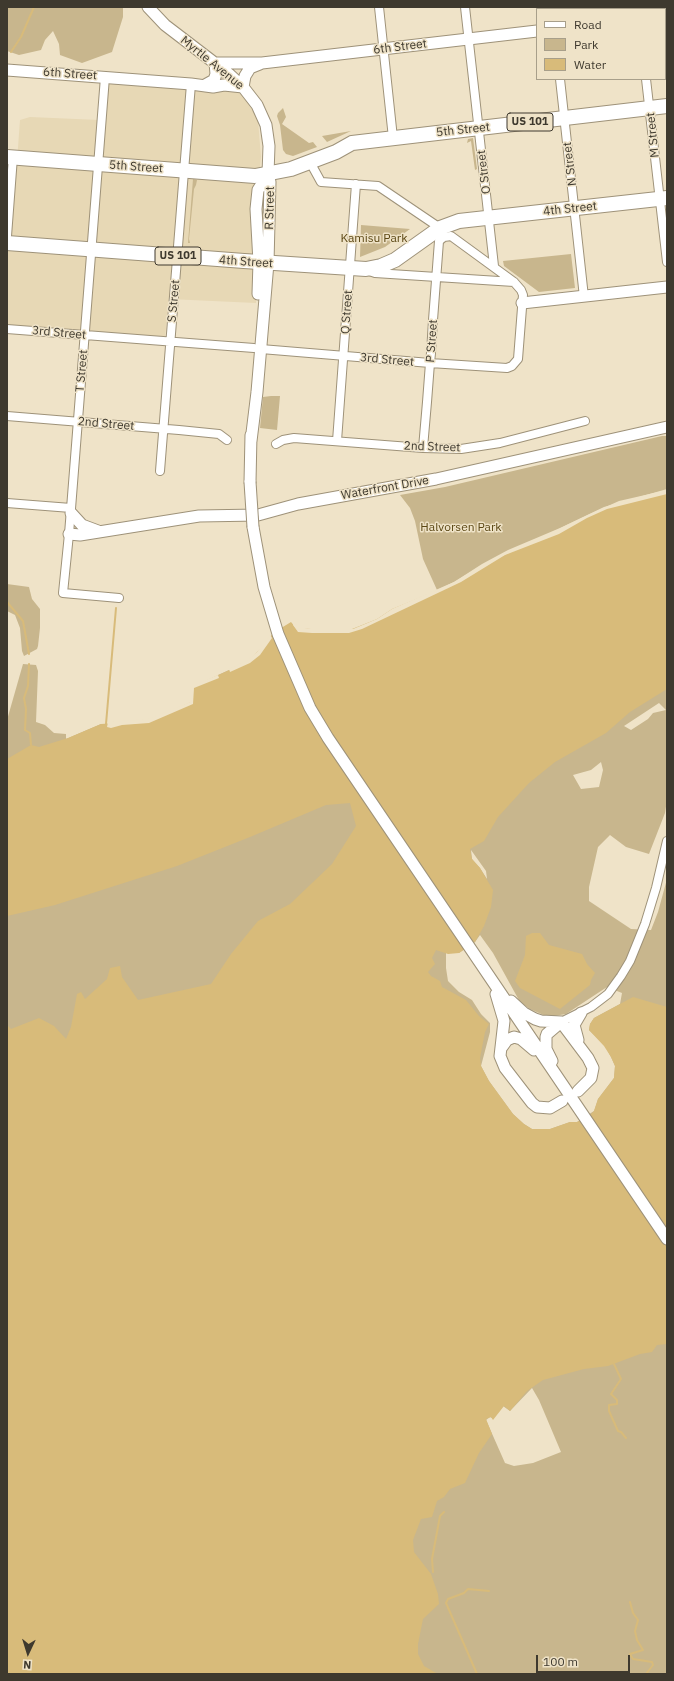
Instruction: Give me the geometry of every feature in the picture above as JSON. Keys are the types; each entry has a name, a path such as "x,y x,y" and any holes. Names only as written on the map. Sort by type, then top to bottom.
{"highway":[{"name":"5th Street","path":"10,157 254,176 291,169 352,143 667,106"},
{"name":"4th Street","path":"7,243 264,263 366,269 381,266 395,260 459,221 663,198"}],"main road":[{"name":"Myrtle Avenue","path":"149,7 165,25 215,63 243,87 258,105 266,125 269,146 268,174"},
{"name":"6th Street","path":"215,63 262,63 383,48 536,32"},
{"path":"205,85 214,80 216,74 215,63"},
{"path":"243,87 245,76 250,68 262,63"},
{"name":"6th Street","path":"7,70 205,85 213,87 224,85 243,87"},
{"name":"R Street","path":"268,174 270,182 257,348 258,392 251,441 250,482 254,534 264,587 278,634 310,708 328,738 491,980"},
{"path":"522,303 667,287"},
{"name":"Waterfront Drive","path":"69,534 80,535 199,516 258,515 298,504 436,480 667,427"},
{"name":"Waterfront Drive","path":"71,510 82,525 100,531"},
{"path":"491,980 524,1013 541,1021 561,1022 582,1048 592,1064 593,1070 591,1078 550,1108 539,1108 534,1105 503,1064 500,1056 504,1027 503,1015 491,980"},
{"path":"491,980 667,1239"},
{"path":"581,1013 575,1021 574,1028 582,1048"},
{"path":"561,1022 547,1034 545,1041 547,1052 569,1094"},
{"path":"502,1047 508,1038 518,1038 528,1044 547,1063"}],"street":[{"path":"379,7 393,138"},
{"name":"O Street","path":"465,7 494,266"},
{"name":"T Street","path":"105,77 71,510 63,593 119,598"},
{"name":"N Street","path":"560,80 584,297"},
{"name":"M Street","path":"646,80 663,198 667,262"},
{"name":"S Street","path":"160,471 191,84"},
{"path":"7,236 10,157"},
{"path":"310,162 321,182 378,186 442,232 451,236 494,266 514,282 520,287 522,292 522,303"},
{"name":"Q Street","path":"337,440 356,184"},
{"name":"P Street","path":"423,448 439,241 442,232"},
{"name":"4th Street","path":"366,269 375,273 514,282"},
{"name":"3rd Street","path":"7,329 507,368 512,366 518,359 522,303"},
{"name":"2nd Street","path":"7,416 219,434 227,440"},
{"name":"2nd Street","path":"276,444 289,438 337,440 450,450 474,448 500,443 585,421"},
{"path":"7,503 71,510"},
{"path":"561,1022 581,1013 608,994 630,961 651,906 667,841"}],"shaded area":[{"path":"102,80 240,89 258,120 261,157 254,227 257,270 256,303 169,299 165,338 7,326 7,161 17,161 20,120 30,117 99,120"}],"green space":[{"path":"7,7 123,7 123,17 112,52 82,63 60,55 59,44 53,31 45,40 41,50 19,55 7,51"},
{"path":"283,108 286,117 282,124 309,143 313,142 317,147 293,156 286,154 283,150 280,125 277,116"},
{"path":"351,131 327,142 322,136"},
{"path":"473,138 477,169 475,170 471,141 467,143 468,139"},
{"path":"193,179 197,180 194,189 189,239 190,243 188,243"},
{"name":"Kamisu Park","path":"361,225 410,229 385,247 360,257"},
{"path":"571,254 575,288 539,292 504,266 503,261"},
{"path":"280,396 277,430 260,428 263,397"},
{"name":"Halvorsen Park","path":"667,436 667,490 619,501 481,566 437,590 423,559 415,521 410,508 400,495 445,487"},
{"path":"7,584 29,587 32,599 40,609 40,628 37,649 24,656 22,651 20,628 15,615 7,611"},
{"path":"278,634 288,658 186,713 69,755 64,755 7,781 7,720 23,664 36,665 38,671 36,722 45,725 54,733 66,734 66,739 101,724 108,724 107,727 111,728 122,725 149,723 193,704 194,688 219,678 218,675 229,670 230,671 250,663 260,655 272,638"},
{"path":"667,653 667,800 665,813 649,854 626,847 610,835 598,847 589,887 589,901 631,929 651,930 658,912 667,879 667,1114 7,1456 7,909 341,790 449,841","holes":["659,703 666,710 653,713 648,719 631,730 624,726","601,762 603,770 599,787 581,789 573,775 591,770","471,850 486,871 487,879 472,859","480,935 493,953 520,1002 530,1009 548,1017 566,1014 607,987 622,993 620,1004 594,1018 590,1024 589,1030 605,1046 611,1057 615,1066 614,1078 598,1099 594,1111 577,1122 570,1122 550,1129 532,1129 513,1114 489,1081 481,1066 490,1032 490,1023 481,1014 472,1000 459,992 448,981 446,968 446,953 459,953 475,942"]},
{"path":"667,1327 667,1674 193,1674 486,1403","holes":["532,1388 539,1400 561,1452 533,1463 514,1466 505,1463 486,1420 490,1417 492,1418 503,1406 510,1411"]}],"water":[{"path":"667,491 667,689 630,712 606,733 555,762 529,783 498,817 484,841 470,849 472,859 480,868 493,890 491,907 484,926 475,942 459,953 448,954 436,950 432,958 435,964 428,972 431,976 440,981 442,987 466,1000 479,1016 489,1024 485,1032 480,1058 481,1066 489,1081 513,1114 532,1129 550,1129 570,1122 577,1122 590,1115 594,1111 598,1099 614,1078 615,1066 611,1057 604,1046 589,1030 590,1024 594,1018 633,997 667,1007 667,1344 657,1345 652,1352 640,1354 608,1366 584,1369 543,1380 527,1391 510,1411 504,1406 493,1420 491,1417 486,1419 492,1434 479,1453 465,1483 450,1489 444,1497 437,1501 432,1517 421,1519 413,1540 414,1552 431,1574 438,1594 439,1604 423,1619 418,1644 418,1654 424,1666 438,1674 7,1674 7,1025 11,1029 39,1018 54,1026 66,1039 71,1027 77,994 81,992 85,999 107,979 110,968 120,966 122,977 138,1000 211,984 231,954 258,921 290,904 332,864 356,826 350,803 326,805 177,866 55,905 7,916 7,759 31,745 39,747 68,738 101,724 148,721 193,701 192,687 247,662 266,643 273,633 291,622 296,628 340,631 352,629 377,619 392,609 460,581 481,566 606,507"},
{"path":"532,933 540,933 549,945 582,954 587,964 595,973 590,985 560,1009 520,988 515,981 525,955 526,936"}],"pier":[{"path":"667,489 667,494 607,509 587,518 559,534 505,555 461,582 362,629 349,633 312,633 298,632 293,625 293,622 299,627 310,629 353,629 377,619 392,609 454,582 482,564 508,550 604,507"},
{"path":"270,635 272,638 260,655 250,663 230,672 229,669 246,661 257,652"},
{"path":"218,675 219,678 194,688 193,704 149,723 122,725 111,728 107,727 108,722 148,719 190,702 191,686"}],"waterway":[{"path":"11,52 21,37 34,7"},
{"path":"7,602 23,621 29,654"},
{"path":"106,724 116,608"},
{"path":"29,664 28,686 24,698 26,709 25,730 30,733 31,745"},
{"path":"614,1364 621,1379 611,1394 617,1400 617,1404 609,1405 609,1411 618,1431 621,1432 626,1438"},
{"path":"433,1572 432,1559 440,1516 444,1512"},
{"path":"477,1674 446,1603 448,1599 464,1593 468,1589 489,1591"},
{"path":"630,1602 633,1613 638,1620 635,1631 637,1640 643,1650 630,1654 633,1659 652,1662 653,1665 646,1674"}]}
